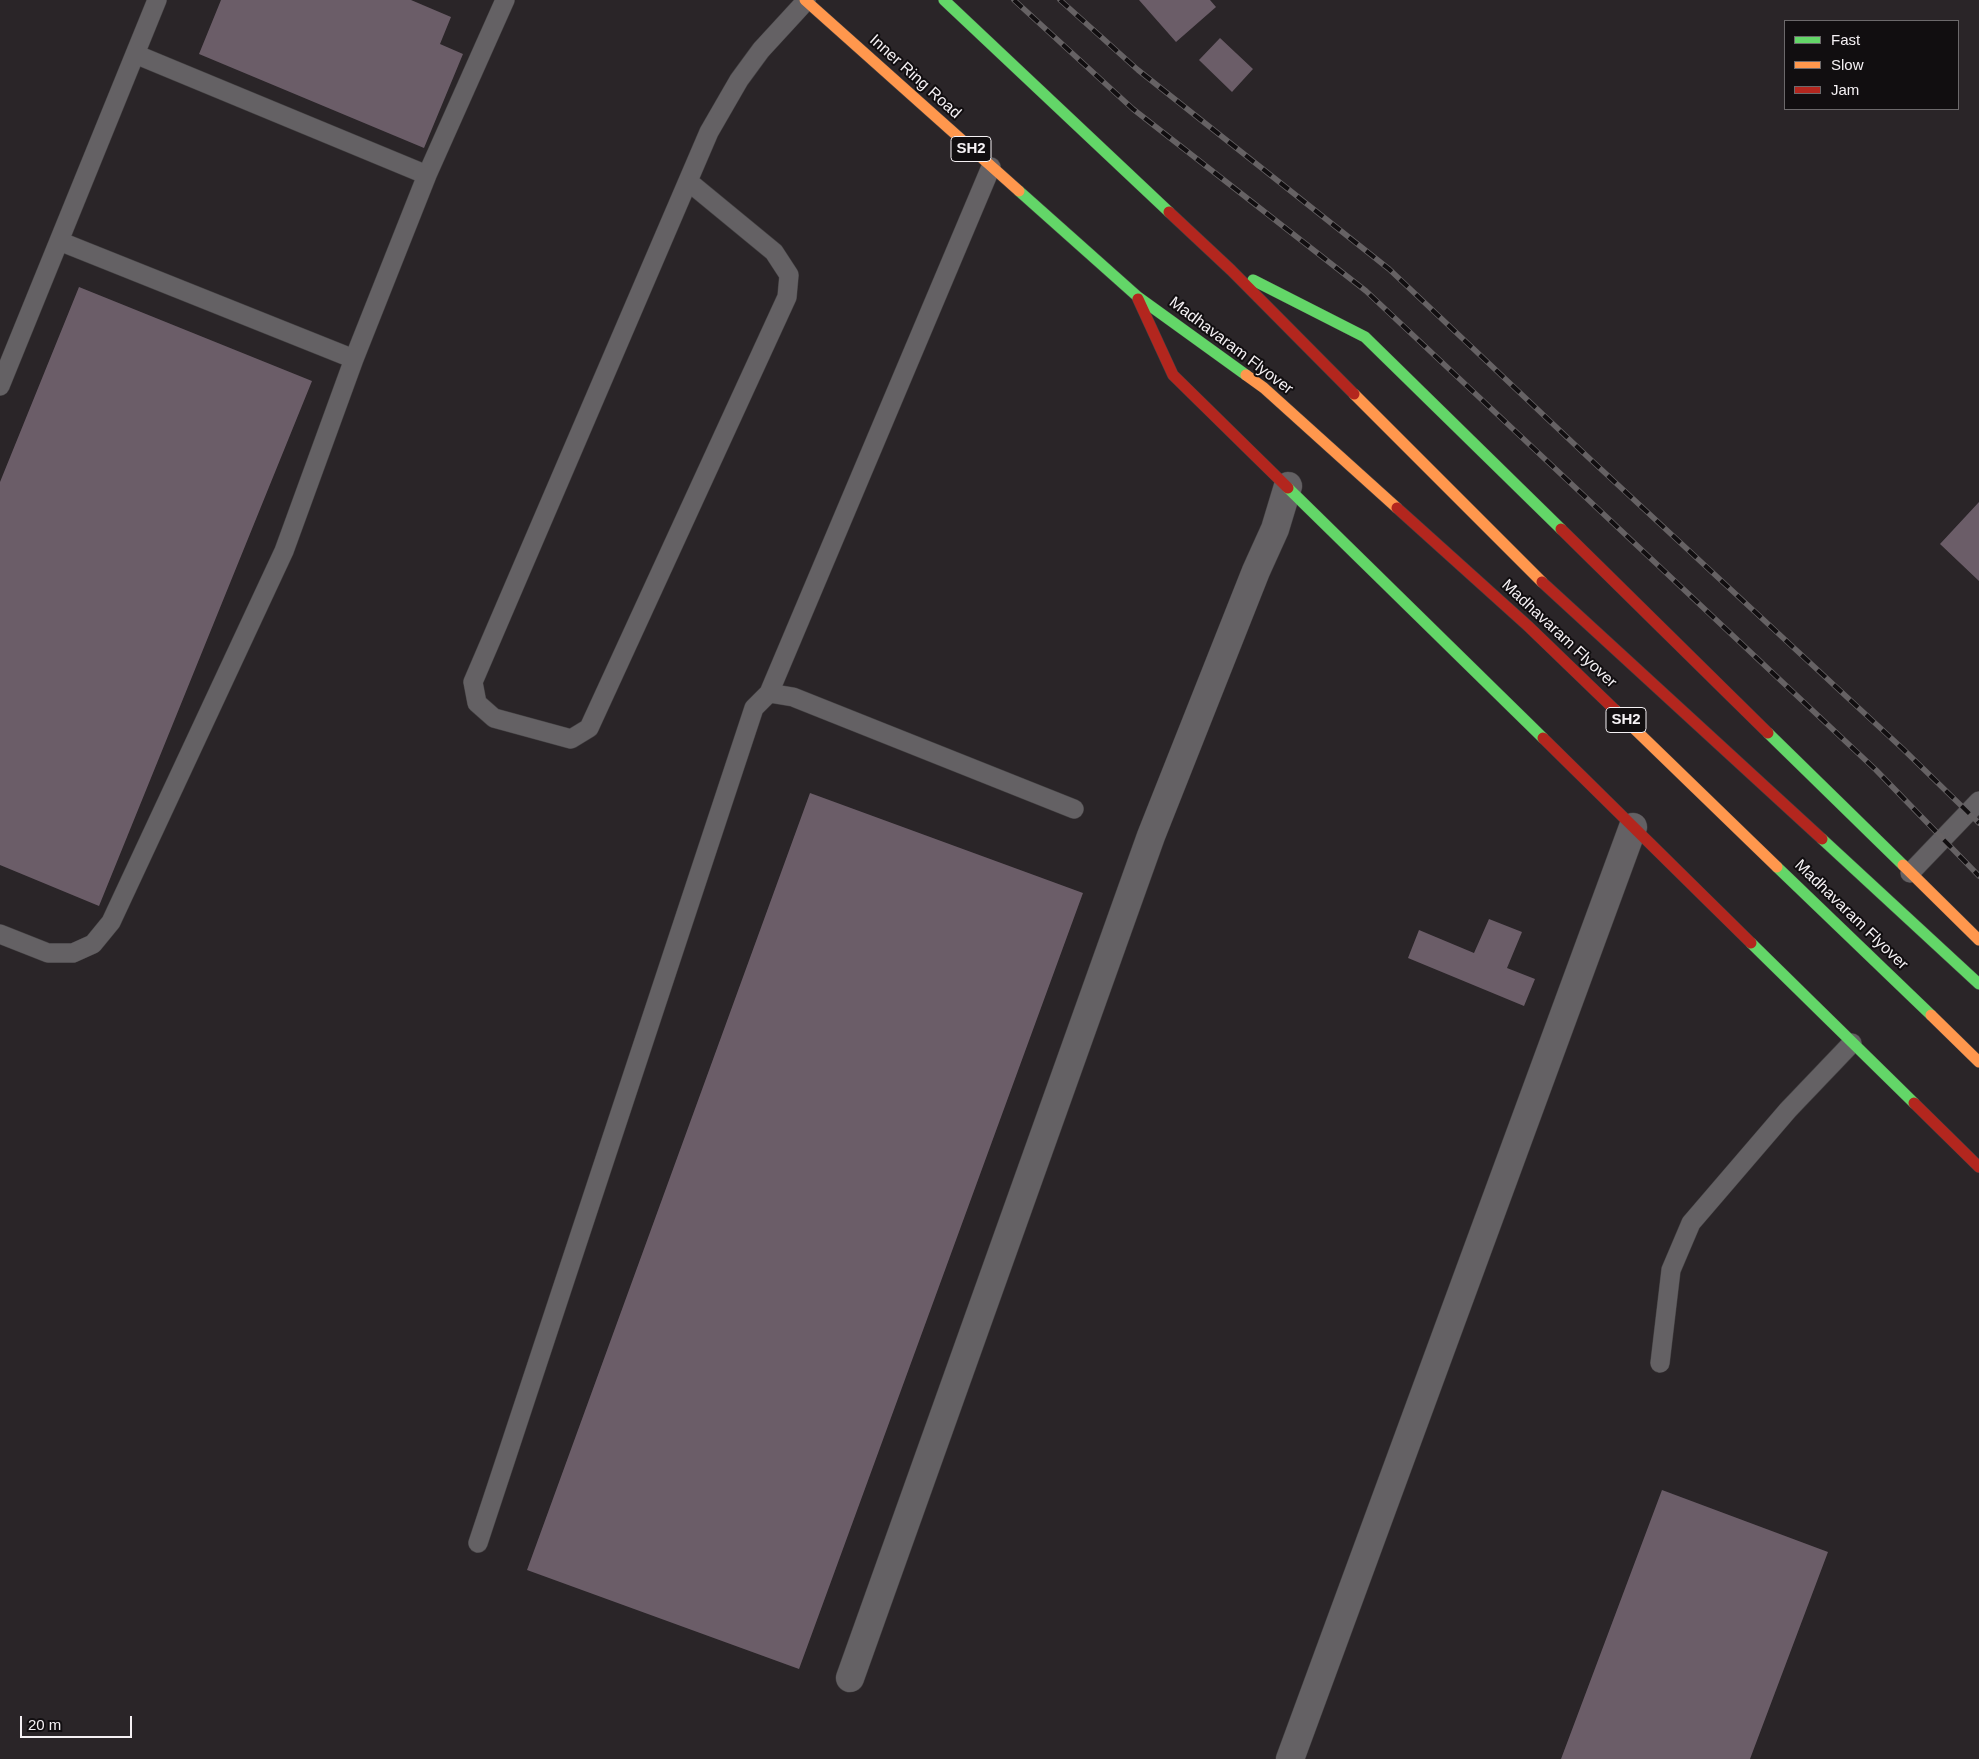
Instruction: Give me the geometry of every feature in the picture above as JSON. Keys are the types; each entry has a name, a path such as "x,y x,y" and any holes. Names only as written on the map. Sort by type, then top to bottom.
{"main road":[{"name":"SH2","path":"944,0 1231,270"},
{"name":"Inner Ring Road","path":"806,1 1138,297"},
{"name":"Madhavaram Flyover","path":"1231,270 1528,570 1979,984"},
{"path":"1231,270 1365,337 1979,940"},
{"name":"Madhavaram Flyover","path":"1138,297 1264,388 1528,626 1979,1062"},
{"path":"1138,297 1174,375 1979,1167"}],"street":[{"path":"850,1678 1151,836 1256,570 1275,529 1288,486"},
{"path":"1290,1759 1633,828"}],"lane":[{"path":"0,386 157,0"},
{"path":"0,934 48,953 72,953 94,944 111,922 284,552 354,359 427,176 505,0"},
{"path":"689,182 774,252 789,275 787,297 589,728 571,739 494,718 477,703 473,682 709,132 739,80 761,50 806,1"},
{"path":"135,54 427,176"},
{"path":"478,1543 754,708 768,693 991,167"},
{"path":"60,241 354,359"},
{"path":"768,693 793,697 1074,809"},
{"path":"1910,873 1979,801"},
{"path":"1660,1363 1670,1270 1691,1223 1788,1110 1852,1043"}],"building":[{"path":"221,0 411,0 451,17 440,44 463,54 424,148 199,54"},
{"path":"1139,0 1210,0 1216,7 1176,42"},
{"path":"1220,38 1253,69 1232,92 1199,60"},
{"path":"79,287 312,381 99,906 0,865 0,482"},
{"path":"1979,502 1979,581 1940,544"},
{"path":"810,793 1083,893 799,1669 527,1570"},
{"path":"1489,919 1522,932 1507,968 1535,979 1524,1006 1408,958 1419,930 1474,953"},
{"path":"1662,1490 1828,1552 1750,1759 1561,1759"}],"railway":[{"path":"1014,0 1133,109 1366,291 1876,770 1979,876"},
{"path":"1060,0 1138,70 1389,269 1590,459 1903,749 1979,823"}],"traffic: fast":[{"path":"944,0 1169,212"},
{"path":"1019,191 1138,297 1246,375"},
{"path":"1253,280 1365,337 1561,529"},
{"path":"1288,488 1543,738"},
{"path":"1768,733 1903,865"},
{"path":"1822,839 1979,984"},
{"path":"1777,867 1931,1015"},
{"path":"1751,943 1914,1103"}],"traffic: slow":[{"path":"805,0 1019,191"},
{"path":"1246,375 1264,388 1397,508"},
{"path":"1354,394 1542,582"},
{"path":"1615,710 1777,867"},
{"path":"1903,865 1979,940"},
{"path":"1931,1015 1979,1062"}],"traffic: jam":[{"path":"1169,212 1231,270 1354,394"},
{"path":"1138,299 1173,375 1288,488"},
{"path":"1397,508 1528,626 1615,710"},
{"path":"1561,529 1768,733"},
{"path":"1542,582 1822,839"},
{"path":"1543,738 1751,943"},
{"path":"1914,1103 1979,1167"}]}
